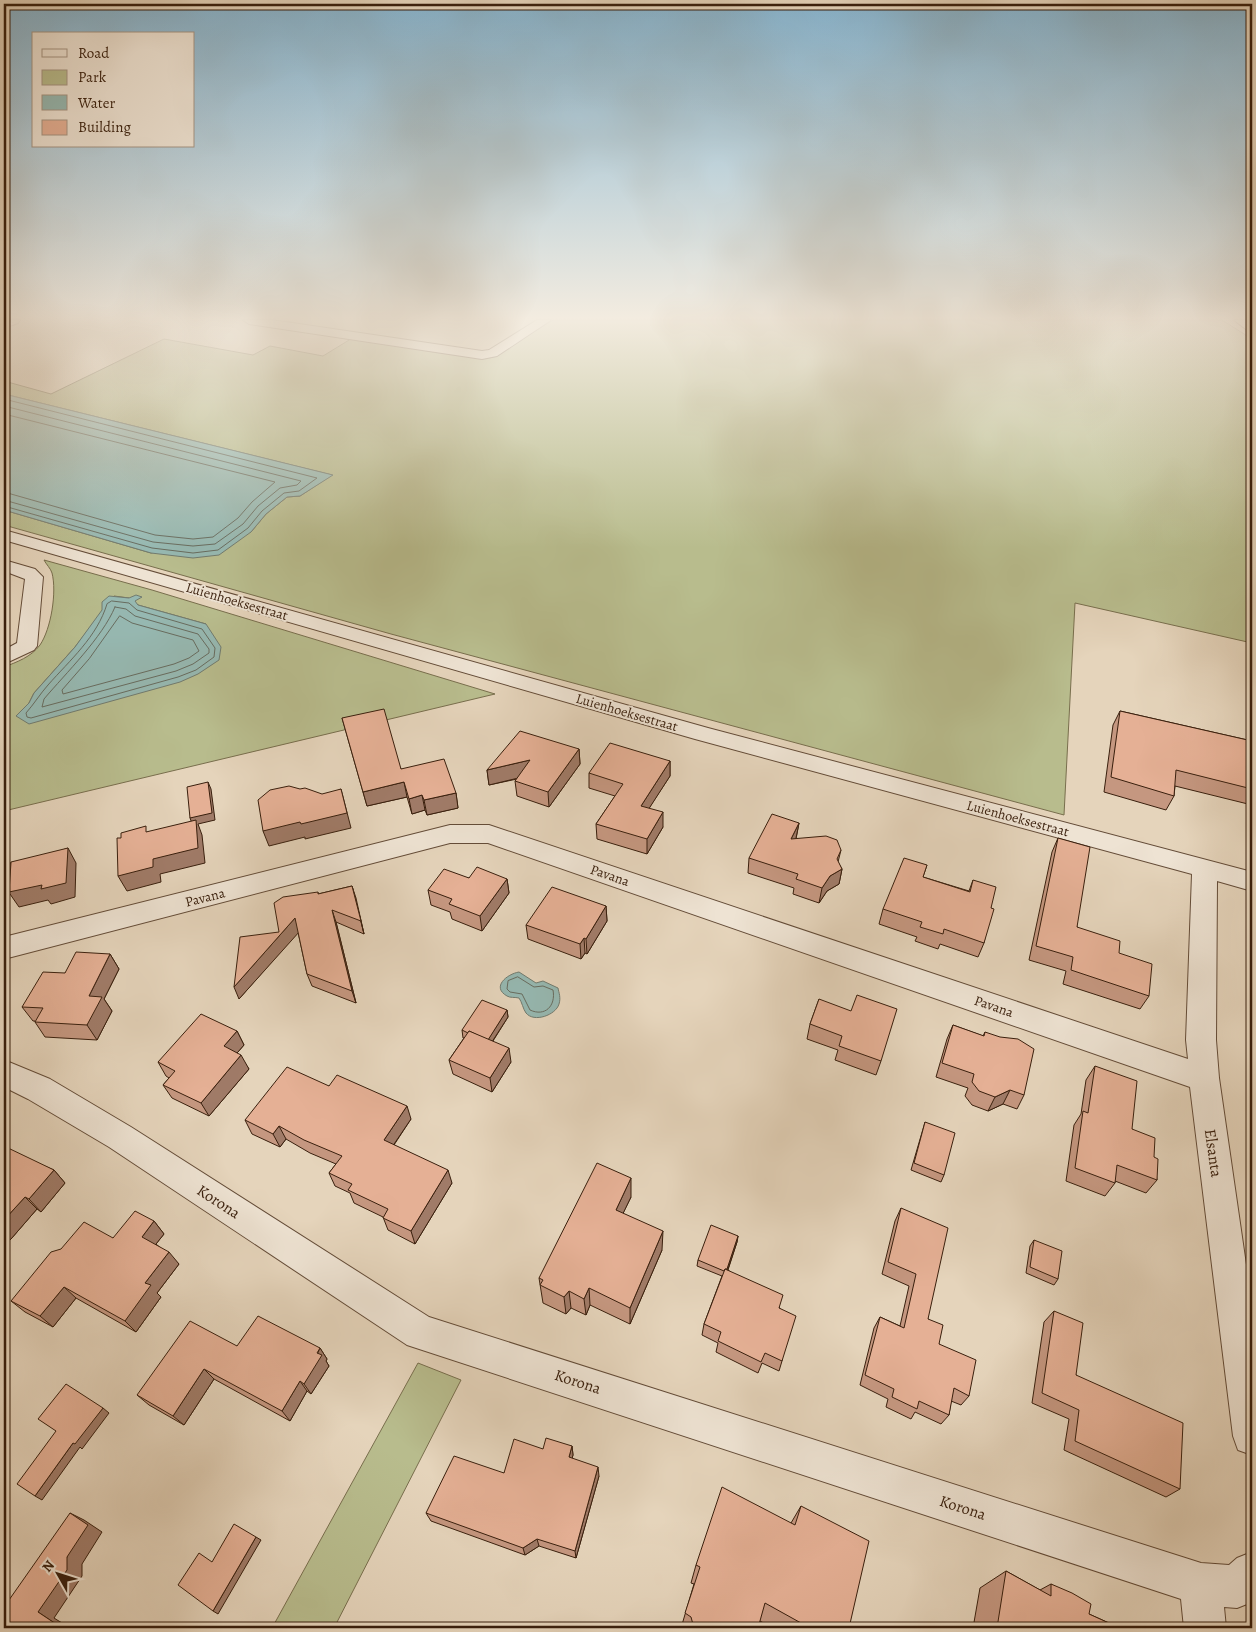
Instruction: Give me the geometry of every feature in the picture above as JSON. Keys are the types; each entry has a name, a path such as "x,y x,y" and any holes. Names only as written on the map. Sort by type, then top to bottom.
{"street":[{"name":"Luienhoeksestraat","path":"4,535 685,729 1252,881"},
{"path":"4,564 29,573 34,577 27,646 4,658"},
{"name":"Pavana","path":"4,948 450,834 489,834 1204,1078"},
{"name":"Elsanta","path":"1205,868 1202,1040 1204,1078 1252,1436"},
{"name":"Korona","path":"4,1073 39,1089 120,1137 420,1332 1201,1584"},
{"path":"1205,1628 1201,1584 1237,1587 1252,1573"}],"green space":[{"path":"13,396 1252,396 1252,643 1075,603 1064,815 391,634 4,525 4,510 151,553 251,532 266,514 287,497 300,496 332,475"},
{"path":"44,560 152,590 495,694 4,811 4,667 24,659 32,653 40,645 47,630 54,590 51,570","holes":["114,596 129,598 138,605 206,624 17,716 29,703 34,693 75,647"]},
{"path":"418,1363 461,1380 334,1628 272,1628"}],"water":[{"path":"4,396 13,396 333,475 300,496 287,497 266,514 251,532 219,555 193,558 151,553 4,510"},
{"path":"136,595 142,597 135,601 138,605 206,624 221,647 219,660 198,674 180,682 29,724 16,716 75,647 102,610 102,602 109,596 129,598"},
{"path":"519,972 536,983 543,981 558,988 560,1002 554,1011 544,1016 530,1016 526,1013 519,998 508,997 502,992 500,989 502,981 510,975"}],"building":[{"path":"384,709 401,769 444,759 456,793 424,800 422,795 409,799 404,782 363,792 342,718"},
{"path":"1120,711 1252,741 1252,789 1176,770 1174,796 1111,777"},
{"path":"520,731 579,749 548,792 515,781 530,760 487,770"},
{"path":"610,743 670,761 641,806 663,812 647,839 596,824 623,784 589,773"},
{"path":"208,782 212,813 190,818 187,787"},
{"path":"289,786 300,789 305,788 322,794 341,789 347,813 263,831 258,800 270,790"},
{"path":"772,814 799,823 791,839 826,836 837,840 841,850 837,859 842,869 830,876 822,888 796,879 798,874 749,858"},
{"path":"196,820 198,848 153,859 153,867 118,876 117,838 121,838 121,833 146,826 146,832"},
{"path":"1058,838 1090,847 1077,927 1120,941 1119,953 1152,964 1149,996 1071,970 1073,957 1036,946"},
{"path":"68,848 66,883 41,889 42,885 9,892 11,862"},
{"path":"904,858 927,865 923,877 970,892 973,880 996,887 991,908 994,909 984,943 944,929 943,934 920,927 922,922 883,909"},
{"path":"477,867 507,879 480,916 449,904 452,899 428,890 444,869 469,878"},
{"path":"352,886 361,921 332,910 352,991 307,974 295,918 234,987 240,937 279,932 274,903 283,897 318,892 318,894"},
{"path":"552,887 606,906 586,939 584,938 580,944 526,925"},
{"path":"76,952 110,954 89,996 102,997 87,1025 35,1022 43,1008 22,1007 43,972 65,973"},
{"path":"857,995 897,1009 881,1061 839,1046 842,1036 810,1024 819,999 851,1011"},
{"path":"482,1000 507,1010 488,1040 469,1031 468,1033 462,1030"},
{"path":"201,1014 237,1031 224,1046 241,1055 201,1103 163,1085 175,1071 158,1062"},
{"path":"953,1025 984,1036 985,1032 1000,1037 1018,1039 1034,1049 1024,1095 1010,1090 995,1097 979,1091 972,1082 974,1074 942,1063"},
{"path":"469,1031 509,1048 490,1078 449,1060"},
{"path":"1095,1066 1137,1081 1132,1129 1155,1138 1154,1157 1158,1159 1157,1180 1117,1165 1115,1183 1075,1168 1083,1111 1088,1113"},
{"path":"287,1067 329,1086 337,1075 407,1106 384,1140 448,1170 411,1231 383,1218 388,1209 348,1190 352,1184 329,1173 342,1156 304,1140 279,1126 273,1134 245,1120"},
{"path":"925,1122 955,1133 944,1175 914,1163"},
{"path":"6,1147 54,1170 29,1199 25,1197 4,1220 4,1149"},
{"path":"597,1163 631,1178 616,1210 663,1231 630,1308 589,1288 584,1299 569,1291 564,1297 540,1285 543,1280 539,1278"},
{"path":"901,1208 948,1228 928,1319 943,1325 939,1344 976,1360 969,1396 954,1388 949,1415 919,1401 917,1409 892,1397 894,1389 865,1375 880,1317 904,1328 916,1274 888,1262"},
{"path":"135,1211 154,1221 142,1237 169,1252 145,1283 151,1285 125,1321 64,1287 40,1316 11,1301 51,1252 61,1249 84,1222 113,1238"},
{"path":"711,1225 738,1236 727,1269 724,1271 698,1260"},
{"path":"1034,1240 1062,1251 1058,1279 1030,1267"},
{"path":"725,1269 783,1295 779,1308 796,1316 782,1361 765,1353 761,1362 718,1341 721,1332 704,1324"},
{"path":"1054,1311 1083,1323 1076,1375 1183,1423 1180,1489 1075,1441 1079,1410 1042,1393"},
{"path":"258,1316 320,1348 317,1353 322,1355 304,1384 300,1381 282,1411 204,1369 173,1416 137,1395 190,1321 237,1346"},
{"path":"66,1384 103,1408 75,1444 73,1443 35,1496 17,1484 56,1431 38,1419"},
{"path":"546,1438 572,1446 569,1457 598,1467 575,1551 537,1539 523,1548 426,1513 454,1456 504,1473 514,1439 543,1449"},
{"path":"722,1487 795,1525 801,1506 869,1541 849,1628 810,1628 765,1603 758,1628 694,1628 691,1617 685,1613 700,1567 696,1565"},
{"path":"70,1513 88,1525 67,1557 67,1570 38,1612 62,1628 4,1628 4,1602 6,1598 9,1600"},
{"path":"234,1524 256,1537 213,1611 178,1585 199,1553 212,1562"},
{"path":"1006,1571 1051,1596 1051,1584 1072,1593 1091,1604 1089,1614 1120,1628 997,1628"}]}
